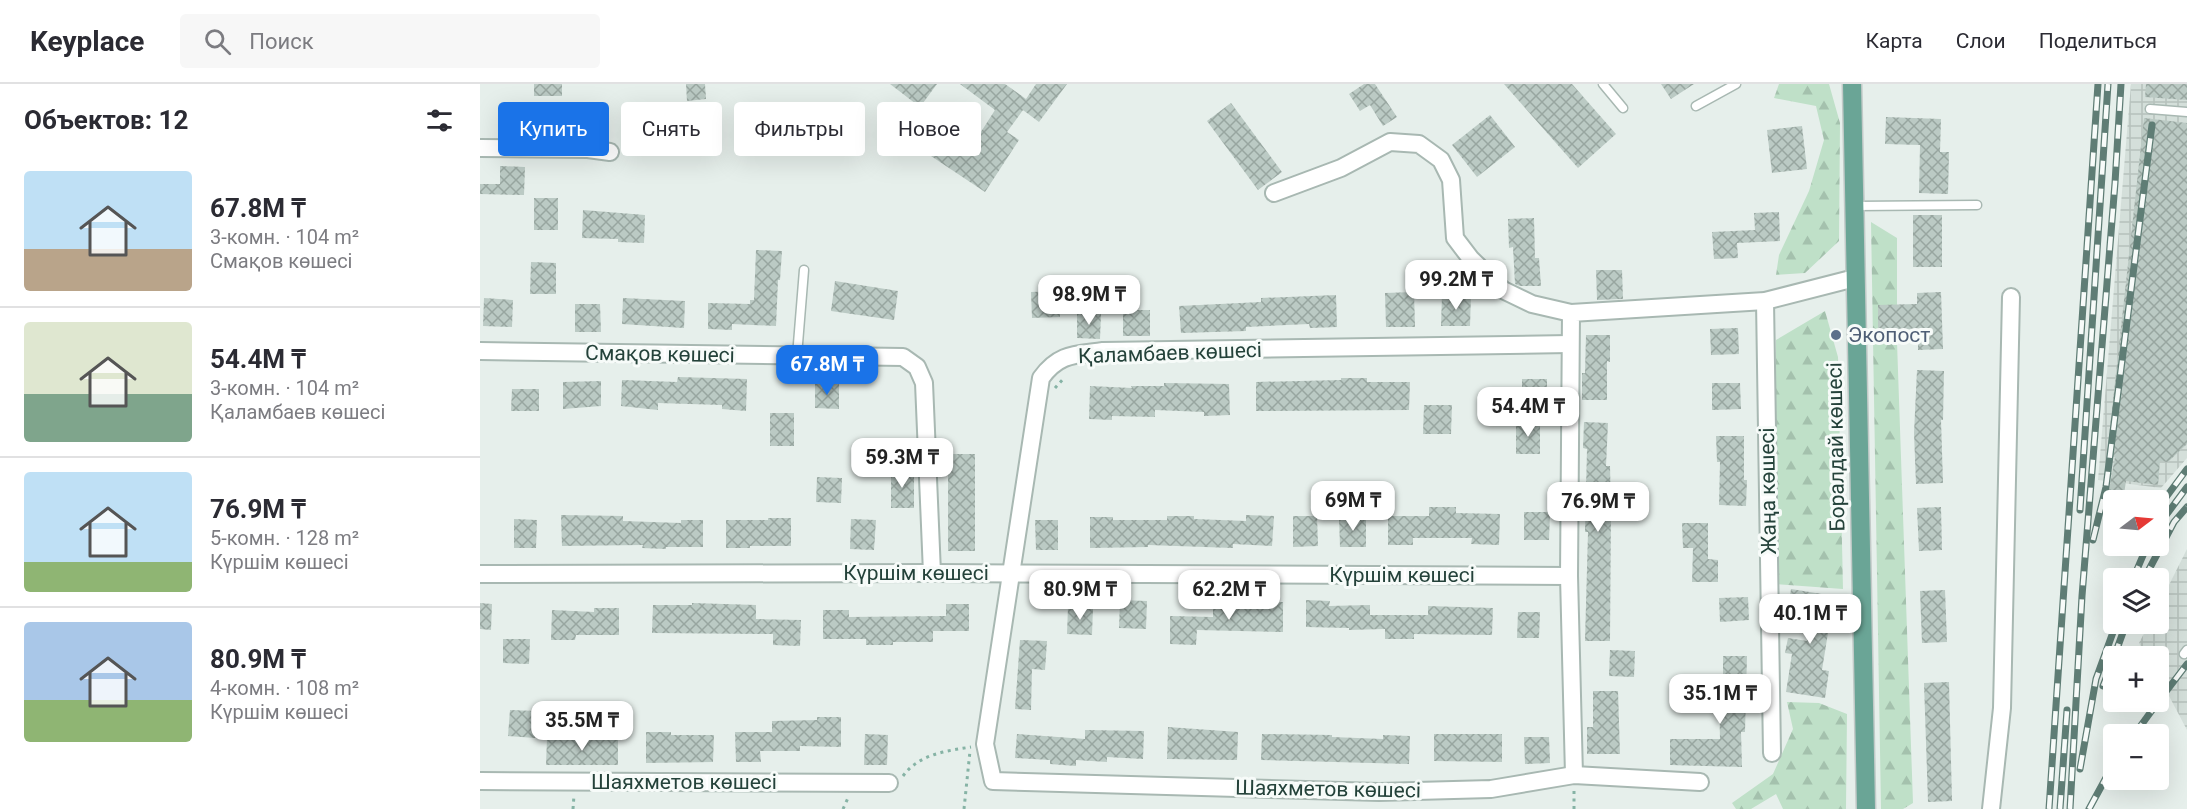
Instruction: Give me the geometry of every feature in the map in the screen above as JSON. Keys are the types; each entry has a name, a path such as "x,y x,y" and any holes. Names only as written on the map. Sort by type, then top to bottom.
{"main road":[{"name":"Боралдай көшесі","path":"1852,84 1866,809"}],"street":[{"path":"1274,193 1341,168 1390,142 1419,144 1441,160 1451,180 1455,238 1471,258 1503,290 1532,304 1571,313 1765,302 1855,278"},
{"path":"480,148 588,149 610,152"},
{"path":"1991,809 2002,708 2011,297"},
{"name":"Жаңа көшесі","path":"1765,302 1772,753"},
{"path":"1571,313 1569,576 1574,775"},
{"name":"Қаламбаев көшесі","path":"978,746 1012,573 1041,378 1051,365 1062,358 1103,351 1570,344"},
{"name":"Смақов көшесі","path":"480,351 903,357 918,367 924,383 932,573"},
{"name":"Күршім көшесі","path":"480,574 1012,573 1569,576"},
{"name":"Шаяхметов көшесі","path":"978,746 993,782 1379,792 1491,789 1574,775 1700,782"},
{"name":"Шаяхметов көшесі","path":"480,781 888,783"}],"lane":[{"path":"1603,84 1623,108"},
{"path":"1695,106 1724,87 1736,84"},
{"path":"2150,109 2187,112"},
{"path":"1855,206 1977,205"},
{"path":"797,356 804,270"}],"path":[{"path":"1040,387 1054,389 1066,376"},
{"path":"888,783 902,778 908,769 936,752 978,746 964,809"}],"shaded area":[{"path":"2131,84 2187,84 2187,458 2161,488 2098,480"},
{"path":"2187,549 2187,730 2169,696 2169,646 2141,646 2139,643 2144,634 2169,634 2169,585"}],"green space":[{"path":"1779,84 1829,84 1840,123 1839,241 1805,273 1776,275 1779,255 1809,191 1824,140 1816,106 1774,98"},
{"path":"1871,222 1897,238 1897,342 1913,803 1903,809 1881,809"},
{"path":"1825,311 1838,357 1843,589 1776,584 1776,340"},
{"path":"1787,702 1819,703 1847,714 1846,809 1783,809 1776,794 1751,809 1736,809 1732,803 1773,774 1793,729"}],"building":[{"path":"534,84 562,84 562,96 534,96"},
{"path":"686,84 705,84 706,99 687,101"},
{"path":"890,84 937,84 924,102 913,102"},
{"path":"960,84 1005,84 1026,99 1036,84 1067,84 1039,122 1023,110 1007,132 1019,140 985,192 931,156 981,156 981,132 995,110"},
{"path":"1364,84 1375,84 1397,117 1383,126 1370,105 1360,111 1349,94"},
{"path":"1504,84 1572,84 1616,134 1578,168"},
{"path":"1661,84 1694,84 1671,99"},
{"path":"2146,84 2187,84 2187,100 2145,97"},
{"path":"1231,103 1282,172 1258,190 1207,121"},
{"path":"1490,115 1515,147 1477,177 1452,145"},
{"path":"1886,117 1941,119 1940,152 1949,152 1948,194 1919,193 1920,145 1885,144"},
{"path":"2144,118 2187,123 2187,444 2168,462 2160,461 2158,485 2126,481 2125,490 2109,490 2115,457 2107,455"},
{"path":"1802,126 1807,169 1772,173 1767,130"},
{"path":"500,166 525,167 524,195 480,194 480,184 500,184"},
{"path":"534,198 558,198 558,230 534,230"},
{"path":"583,210 645,215 644,243 618,242 618,239 582,238"},
{"path":"1779,212 1780,241 1737,243 1738,258 1714,259 1712,232 1755,230 1754,213"},
{"path":"1913,215 1942,215 1942,267 1913,267"},
{"path":"1534,218 1535,258 1539,258 1541,286 1520,286 1515,284 1513,247 1509,248 1508,219"},
{"path":"756,250 782,251 776,326 732,324 732,330 708,329 708,303 750,304 750,300 754,300"},
{"path":"531,262 556,263 556,294 530,294"},
{"path":"1596,270 1622,270 1623,299 1597,300"},
{"path":"835,281 898,291 894,320 831,311"},
{"path":"1059,291 1060,317 1032,318 1031,292"},
{"path":"1414,292 1415,327 1386,327 1385,293"},
{"path":"1941,292 1943,349 1918,350 1918,329 1878,330 1878,305 1917,304 1917,293"},
{"path":"1336,295 1337,327 1310,328 1309,324 1246,327 1246,331 1181,333 1179,306 1261,302 1261,298"},
{"path":"1442,295 1471,295 1470,326 1441,326"},
{"path":"484,298 513,300 512,327 483,326"},
{"path":"623,298 685,301 684,328 622,324"},
{"path":"575,304 600,304 601,332 575,332"},
{"path":"1123,310 1150,310 1150,336 1123,336"},
{"path":"1077,313 1101,314 1100,339 1077,338"},
{"path":"1738,328 1739,354 1711,355 1710,329"},
{"path":"1586,335 1610,335 1607,400 1582,400"},
{"path":"1917,370 1944,371 1943,420 1941,420 1943,483 1916,484 1914,433"},
{"path":"678,377 747,379 746,411 722,409 722,405 658,403 658,410 621,406 622,380 677,382"},
{"path":"1341,378 1367,378 1367,382 1410,382 1409,410 1256,411 1256,382 1341,380"},
{"path":"1522,379 1547,379 1547,400 1522,400"},
{"path":"601,381 601,406 563,409 563,382"},
{"path":"815,383 839,383 839,409 815,408"},
{"path":"1164,383 1229,384 1230,415 1204,416 1204,412 1155,410 1155,417 1112,416 1112,420 1089,419 1090,386 1132,388 1131,386 1164,386"},
{"path":"1712,383 1740,383 1741,409 1712,410"},
{"path":"512,389 539,389 539,411 511,411"},
{"path":"1424,405 1452,405 1451,434 1423,434"},
{"path":"770,413 794,413 794,446 770,446"},
{"path":"1522,420 1540,420 1540,454 1516,454 1516,426 1522,426"},
{"path":"1584,422 1608,423 1606,466 1610,466 1611,507 1610,641 1585,641 1588,532 1585,532 1587,449 1583,448"},
{"path":"1716,436 1744,436 1746,506 1719,505 1720,462 1717,462"},
{"path":"948,454 975,454 975,551 948,551"},
{"path":"891,470 914,470 914,508 891,508"},
{"path":"817,477 842,478 841,503 816,502"},
{"path":"1429,507 1456,507 1456,513 1500,514 1499,545 1471,544 1472,538 1413,538 1413,545 1388,545 1388,516 1429,516"},
{"path":"1941,507 1942,550 1919,551 1917,508"},
{"path":"1524,512 1550,512 1549,540 1524,540"},
{"path":"561,515 623,516 623,521 681,523 681,520 703,520 703,547 666,547 666,549 642,548 643,545 562,546"},
{"path":"1246,515 1274,516 1272,546 1233,544 1233,548 1148,545 1148,547 1090,548 1090,517 1113,517 1113,520 1167,520 1167,516 1194,516 1194,519 1246,521"},
{"path":"1293,516 1317,516 1318,546 1293,547"},
{"path":"1339,517 1366,517 1366,547 1340,547"},
{"path":"768,518 791,518 791,546 726,548 726,520 768,520"},
{"path":"514,519 537,520 536,548 514,548"},
{"path":"851,519 876,520 874,550 850,549"},
{"path":"1035,520 1058,520 1058,550 1036,550"},
{"path":"1682,523 1708,523 1708,559 1718,560 1718,582 1692,582 1693,548 1683,548"},
{"path":"1791,589 1834,596 1822,670 1829,671 1825,698 1786,692 1792,654 1785,653 1788,638 1807,641 1812,612 1788,608"},
{"path":"1945,590 1947,642 1922,643 1920,591"},
{"path":"1748,597 1749,620 1720,622 1719,598"},
{"path":"1120,600 1147,601 1146,629 1119,628"},
{"path":"1306,600 1330,601 1329,606 1370,605 1370,615 1428,615 1428,606 1493,608 1492,635 1414,634 1414,639 1385,639 1385,629 1349,630 1349,628 1306,627"},
{"path":"1255,602 1283,602 1283,632 1197,630 1196,645 1170,644 1170,616 1213,617 1213,604 1255,604"},
{"path":"480,603 492,604 491,630 480,629"},
{"path":"692,603 756,605 756,619 801,620 800,646 773,645 773,634 652,633 653,605 692,605"},
{"path":"946,604 969,604 969,631 933,631 933,642 893,642 893,645 866,645 866,639 823,639 823,610 849,610 849,617 946,616"},
{"path":"1068,607 1093,608 1092,635 1067,634"},
{"path":"594,608 619,608 619,635 576,635 575,640 551,640 552,610 594,612"},
{"path":"1518,612 1540,612 1539,638 1517,638"},
{"path":"503,639 530,639 529,664 503,663"},
{"path":"1020,640 1047,641 1045,670 1032,669 1031,710 1015,709"},
{"path":"1610,650 1635,651 1634,677 1609,676"},
{"path":"1723,656 1747,656 1745,732 1741,732 1742,767 1670,765 1670,739 1720,739 1719,701 1723,701"},
{"path":"1949,682 1952,801 1928,802 1924,683"},
{"path":"1593,691 1618,691 1620,754 1587,754 1587,727 1593,727"},
{"path":"510,710 537,711 535,738 508,736"},
{"path":"817,717 841,717 841,747 800,746 800,751 760,751 761,762 736,762 735,732 772,732 772,721 817,720"},
{"path":"1168,727 1238,732 1237,760 1167,759"},
{"path":"1085,730 1144,731 1143,759 1107,757 1107,762 1076,760 1076,766 1050,764 1050,760 1015,758 1017,734 1085,739"},
{"path":"646,732 671,732 671,735 714,735 713,762 646,763"},
{"path":"865,734 888,735 887,765 864,765"},
{"path":"1262,734 1332,735 1332,737 1383,739 1383,735 1410,736 1409,764 1261,760"},
{"path":"1434,734 1502,734 1502,762 1434,761"},
{"path":"1524,737 1549,737 1550,763 1525,764"},
{"path":"547,738 618,739 618,765 546,765"}],"railway":[{"path":"2049,809 2098,84"},
{"path":"2080,510 2108,84"},
{"path":"2070,809 2082,596 2121,84"},
{"path":"2093,540 2106,487 2152,125"},
{"path":"2169,493 2187,469"},
{"path":"2169,511 2187,487"},
{"path":"2150,568 2174,522 2187,507"},
{"path":"2138,568 2143,556"},
{"path":"2080,769 2096,679 2112,634"},
{"path":"2118,646 2122,634"},
{"path":"2169,688 2187,664"},
{"path":"2060,809 2067,710"},
{"path":"2142,724 2151,712"},
{"path":"2089,809 2103,783"}],"place":[{"name":"Экопост","path":"1836,335"}]}
